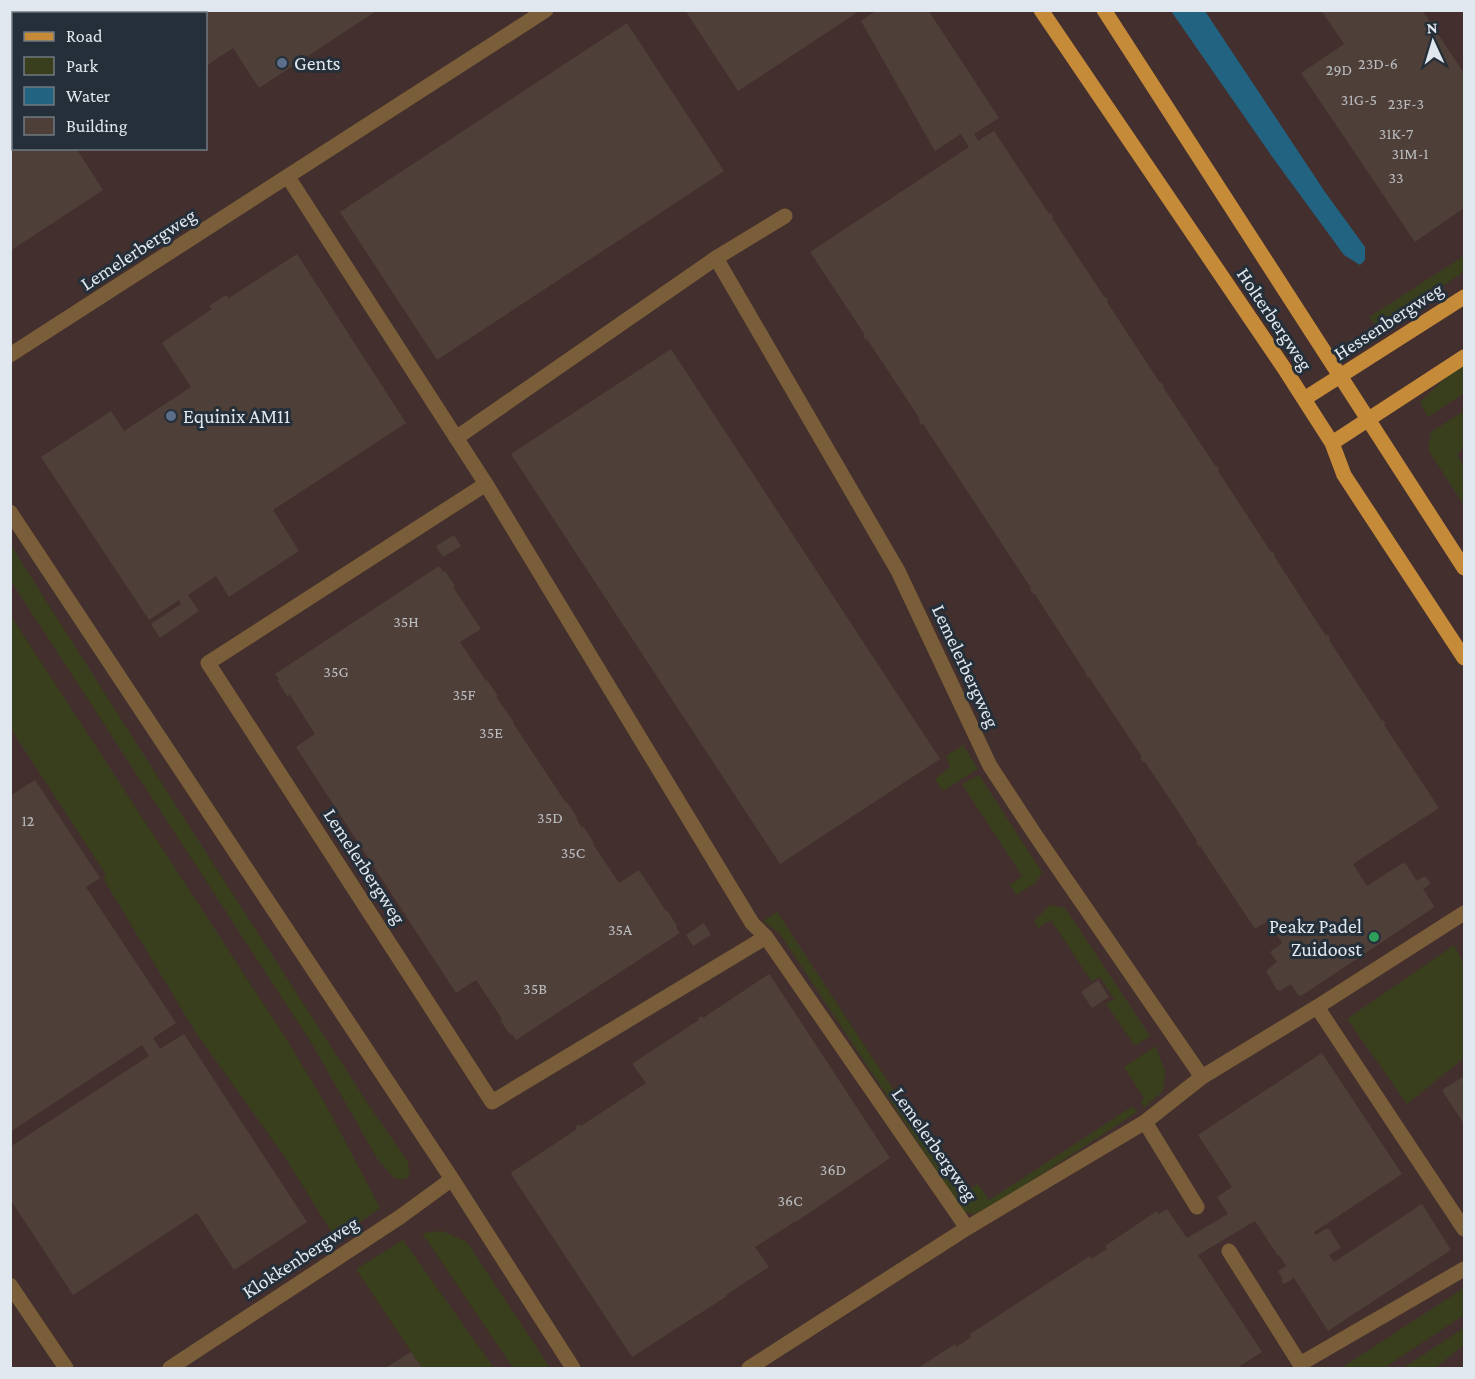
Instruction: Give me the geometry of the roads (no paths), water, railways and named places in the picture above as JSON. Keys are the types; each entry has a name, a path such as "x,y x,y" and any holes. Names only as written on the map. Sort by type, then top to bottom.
{"main road":[{"name":"Holterbergweg","path":"1041,10 1304,399 1332,443 1344,475 1464,658"},
{"name":"Holterbergweg","path":"1104,10 1464,568"},
{"name":"Hessenbergweg","path":"1304,399 1464,297"},
{"path":"1332,443 1464,357"}],"street":[{"name":"Lemelerbergweg","path":"10,355 546,10"},
{"name":"Lemelerbergweg","path":"288,177 486,484 752,923 766,937 967,1228"},
{"path":"456,438 716,258 785,216"},
{"name":"Lemelerbergweg","path":"716,258 898,571 990,766 1202,1077"},
{"name":"Lemelerbergweg","path":"486,484 208,663 492,1102 766,937"},
{"path":"10,512 452,1179 573,1368"},
{"name":"Lemelerbergweg","path":"749,1368 967,1228 1145,1122 1202,1077 1464,914"},
{"path":"1317,1007 1464,1229"},
{"path":"1145,1122 1197,1207"},
{"name":"Klokkenbergweg","path":"170,1368 400,1217 452,1179"},
{"path":"1229,1251 1297,1366 1464,1269"},
{"path":"10,1285 66,1368"}],"water":[{"path":"1171,11 1205,11 1325,192 1365,247 1365,260 1360,265 1344,255 1273,158"}],"place":[{"name":"Gents","path":"282,63"},
{"name":"Equinix AM11","path":"171,416"},
{"name":"Peakz Padel Zuidoost","path":"1374,937"}]}
